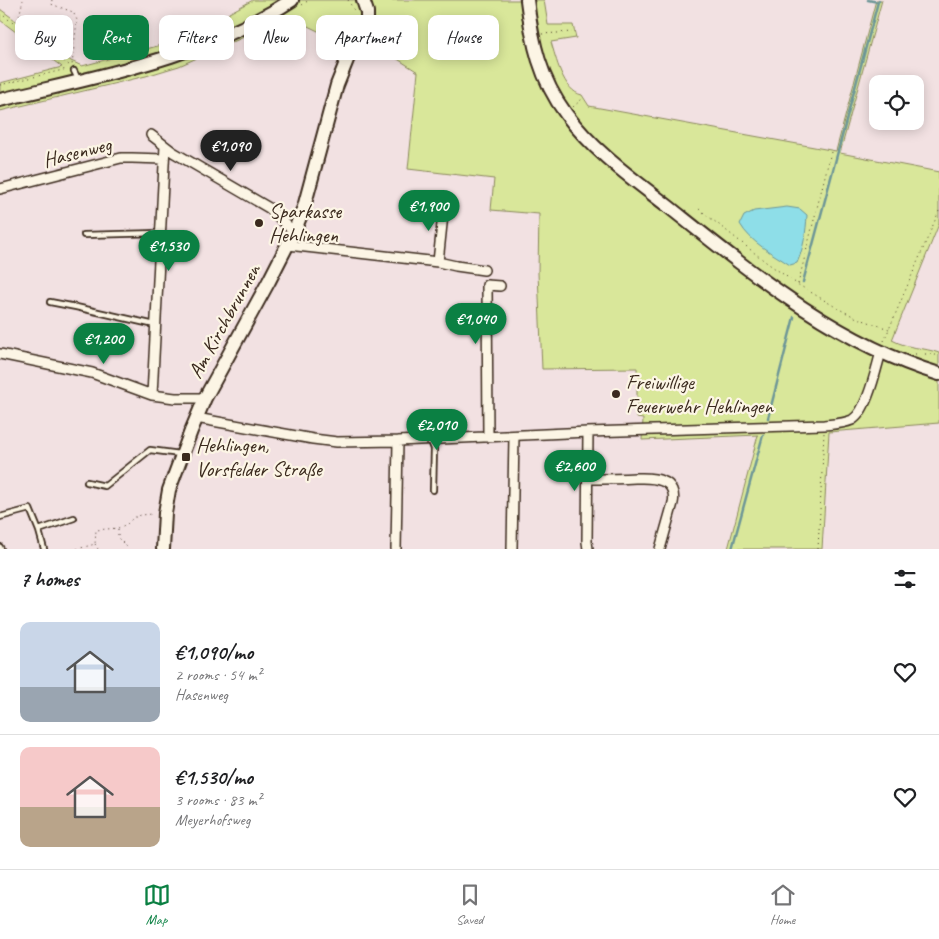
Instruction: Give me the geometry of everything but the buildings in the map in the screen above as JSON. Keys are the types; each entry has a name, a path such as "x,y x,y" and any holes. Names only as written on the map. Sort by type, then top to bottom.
{"main road":[{"path":"0,100 75,73 141,65 193,48 256,22 292,0"},
{"path":"527,0 535,49 542,72 555,97 565,113 612,162 768,284 802,308 881,352 939,374"},
{"name":"Am Kirchbrunnen","path":"163,549 166,501 196,418 288,245 304,207 337,84 351,50 367,19 367,12 362,1"}],"street":[{"path":"150,135 268,208 294,232"},
{"path":"152,395 165,146"},
{"name":"Hasenweg","path":"0,189 120,158 163,159"},
{"path":"438,262 444,205"},
{"path":"288,245 438,262 484,270"},
{"path":"488,437 487,285 500,286"},
{"path":"196,418 337,442 845,423 854,419 861,412 866,402 881,352"},
{"path":"0,354 92,373 152,395 175,398 205,398"},
{"path":"588,432 588,549"},
{"path":"512,549 514,436"},
{"path":"396,549 398,441"},
{"path":"587,479 650,478 664,481 669,485 674,497 660,549"}],"lane":[{"path":"84,235 159,233"},
{"path":"50,302 155,324"},
{"path":"430,439 434,449 434,490"},
{"path":"86,482 105,486 150,450 182,454"},
{"path":"0,517 30,509 39,530 44,549"},
{"path":"39,530 74,518"}],"path":[{"path":"20,15 23,0"},
{"path":"52,0 51,4 73,12 78,20 75,73"},
{"path":"0,13 15,24"},
{"path":"540,29 541,34 572,32"},
{"path":"59,60 75,73"},
{"path":"0,85 72,68 75,73"},
{"path":"797,284 831,152"},
{"path":"699,209 797,284 839,310 889,329"},
{"path":"881,352 939,210"},
{"path":"911,354 939,356"},
{"path":"818,549 824,425"},
{"path":"95,549 98,548 95,544 96,530 118,528 127,524 133,518 150,514"},
{"path":"118,528 118,538 129,549"},
{"path":"77,549 95,544"}],"green space":[{"path":"253,0 544,0 548,25 573,25 576,38 551,42 565,81 575,92 582,95 589,106 836,151 876,0 882,0 840,153 939,172 939,224 892,340 904,345 939,353 939,423 829,432 822,549 728,549 758,435 642,440 643,419 637,418 637,368 542,369 538,273 539,214 491,210 494,179 408,169 418,72 399,60 418,60 418,15 316,15 316,30 306,25 306,15 244,15 244,37 234,42 234,15 229,15"},
{"path":"0,9 15,20 15,31 0,20"},
{"path":"159,46 159,60 192,60 146,76 0,111 0,83 62,67 53,60 70,60 82,66 105,60 149,60 149,48"}],"water":[{"path":"787,207 800,209 807,215 804,239 797,263 790,265 756,242 740,224 744,216 754,211"}],"waterway":[{"path":"868,0 878,2 879,0"},
{"path":"803,282 878,2"},
{"path":"768,418 794,317"},
{"path":"732,549 763,435"}],"place":[{"name":"Sparkasse Hehlingen","path":"259,223"},
{"name":"Freiwillige Feuerwehr Hehlingen","path":"616,394"},
{"name":"Hehlingen, Vorsfelder Straße","path":"186,457"}]}
